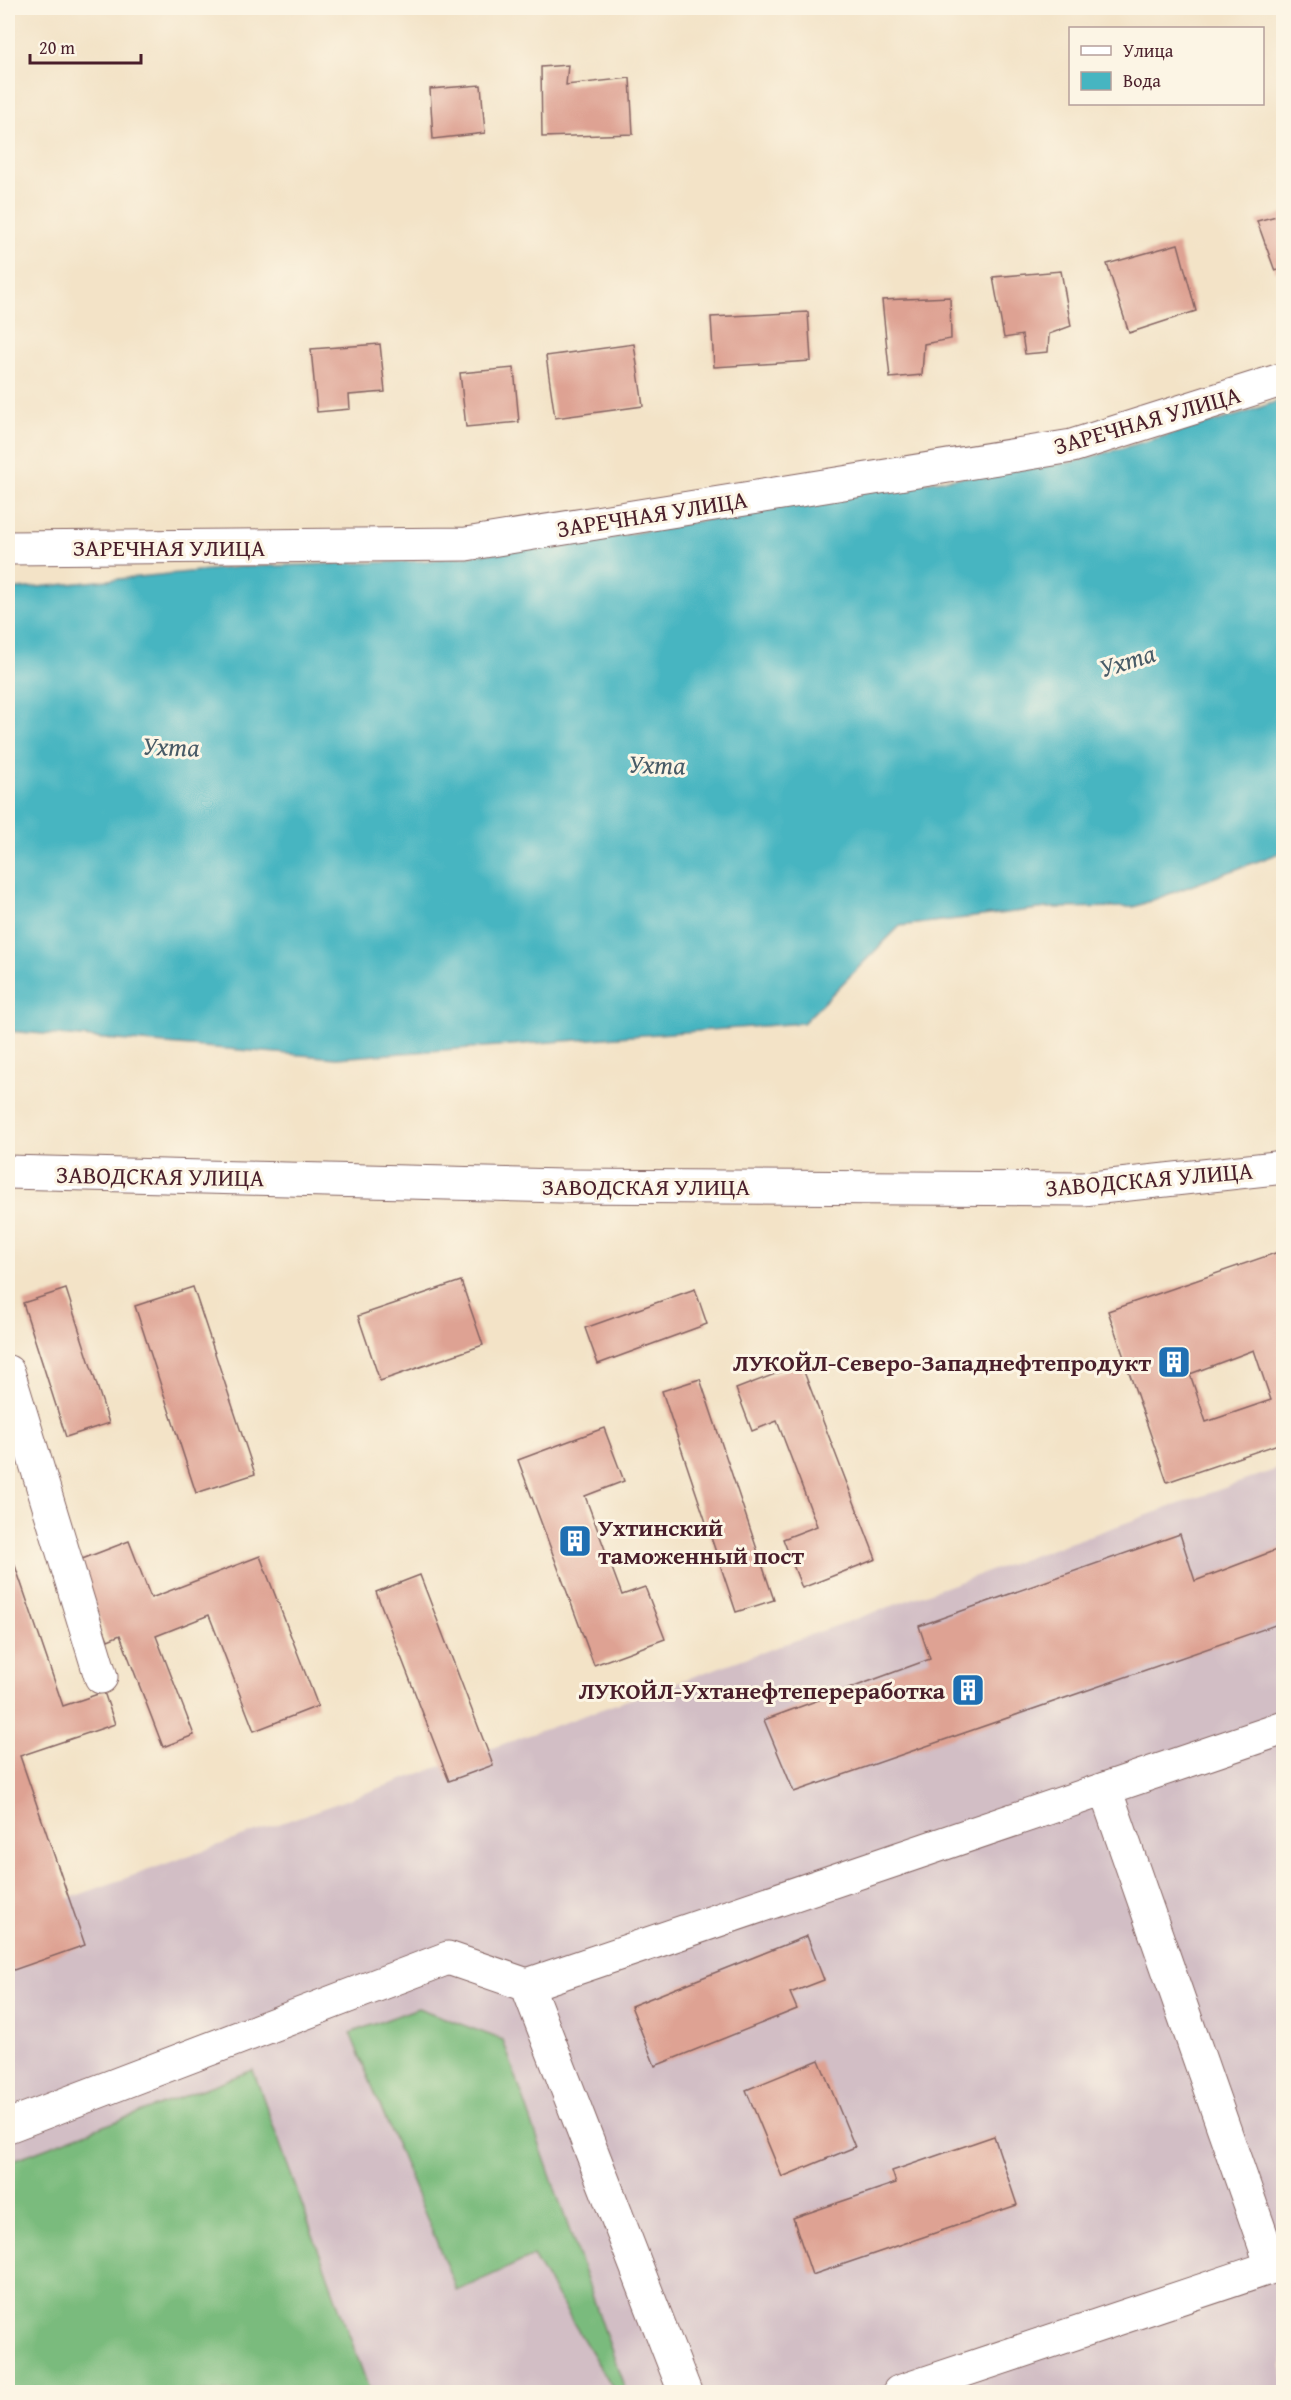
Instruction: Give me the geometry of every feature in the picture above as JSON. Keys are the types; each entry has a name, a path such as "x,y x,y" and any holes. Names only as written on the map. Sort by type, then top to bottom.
{"street":[{"name":"ЗАРЕЧНАЯ УЛИЦА","path":"8,548 466,544 1072,446 1284,380"},
{"name":"ЗАВОДСКАЯ УЛИЦА","path":"8,1173 562,1186 1083,1189 1284,1167"},
{"path":"8,1372 100,1677"},
{"path":"8,2126 448,1958 527,1985 1284,1728"},
{"path":"899,2392 1278,2264 1105,1788"},
{"path":"527,1985 685,2392"}],"shaded area":[{"path":"1283,1467 1283,2392 8,2392 8,1920"}],"green space":[{"path":"418,2008 503,2040 626,2392 615,2392 533,2256 457,2291 350,2033"},
{"path":"253,2070 370,2392 8,2392 8,2162"}],"water":[{"name":"Ухта","path":"1283,399 1283,852 1134,907 1047,908 900,926 803,1023 337,1058 8,1031 8,590 239,567 424,561 590,541 862,491 1073,462 1242,414"}],"building":[{"path":"568,65 566,85 630,78 633,134 542,137 541,67"},
{"path":"481,85 485,133 433,139 430,89"},
{"path":"1284,214 1284,268 1275,271 1257,221"},
{"path":"1178,244 1196,311 1129,333 1107,264"},
{"path":"1061,271 1071,326 1049,334 1048,352 1025,354 1022,335 1004,338 993,277"},
{"path":"950,297 951,339 924,344 922,375 890,378 882,300"},
{"path":"808,312 811,361 714,367 711,317"},
{"path":"380,344 385,392 349,395 350,409 317,412 311,349"},
{"path":"634,344 643,406 555,418 546,356"},
{"path":"514,368 519,422 466,427 460,373"},
{"name":"ЛУКОЙЛ-Северо-Западнефтепродукт","path":"1284,1250 1284,1442 1167,1482 1108,1311","holes":["1254,1350 1271,1400 1206,1422 1190,1374"]},
{"path":"461,1281 483,1345 380,1381 358,1316"},
{"path":"193,1287 255,1474 196,1493 135,1306"},
{"path":"66,1289 109,1423 66,1437 23,1303"},
{"path":"695,1289 707,1324 598,1364 585,1328"},
{"path":"801,1364 876,1559 802,1588 783,1539 817,1526 777,1421 752,1431 736,1389"},
{"path":"700,1379 774,1600 736,1612 662,1391"},
{"name":"Ухтинский таможенный пост","path":"604,1428 624,1481 585,1496 622,1595 645,1587 665,1639 594,1665 518,1460"},
{"name":"ЛУКОЙЛ-Ухтанефтепереработка","path":"1180,1534 1195,1581 1284,1547 1284,1622 794,1792 764,1720 930,1659 919,1626"},
{"path":"129,1541 151,1598 260,1556 318,1706 254,1731 209,1615 156,1636 194,1735 163,1747 120,1635 108,1640 77,1561"},
{"path":"8,1545 63,1706 104,1692 115,1724 20,1756 85,1945 8,1972"},
{"path":"420,1575 493,1765 449,1781 376,1592"},
{"path":"807,1936 824,1980 790,1993 797,2009 655,2066 631,2006"},
{"path":"819,2060 855,2147 782,2177 746,2090"},
{"path":"994,2136 1017,2205 812,2275 793,2218 896,2183 892,2171"}],"place":[{"name":"ЛУКОЙЛ-Северо-Западнефтепродукт","path":"1174,1362"},
{"name":"Ухтинский таможенный пост","path":"575,1541"},
{"name":"ЛУКОЙЛ-Ухтанефтепереработка","path":"968,1690"}]}
